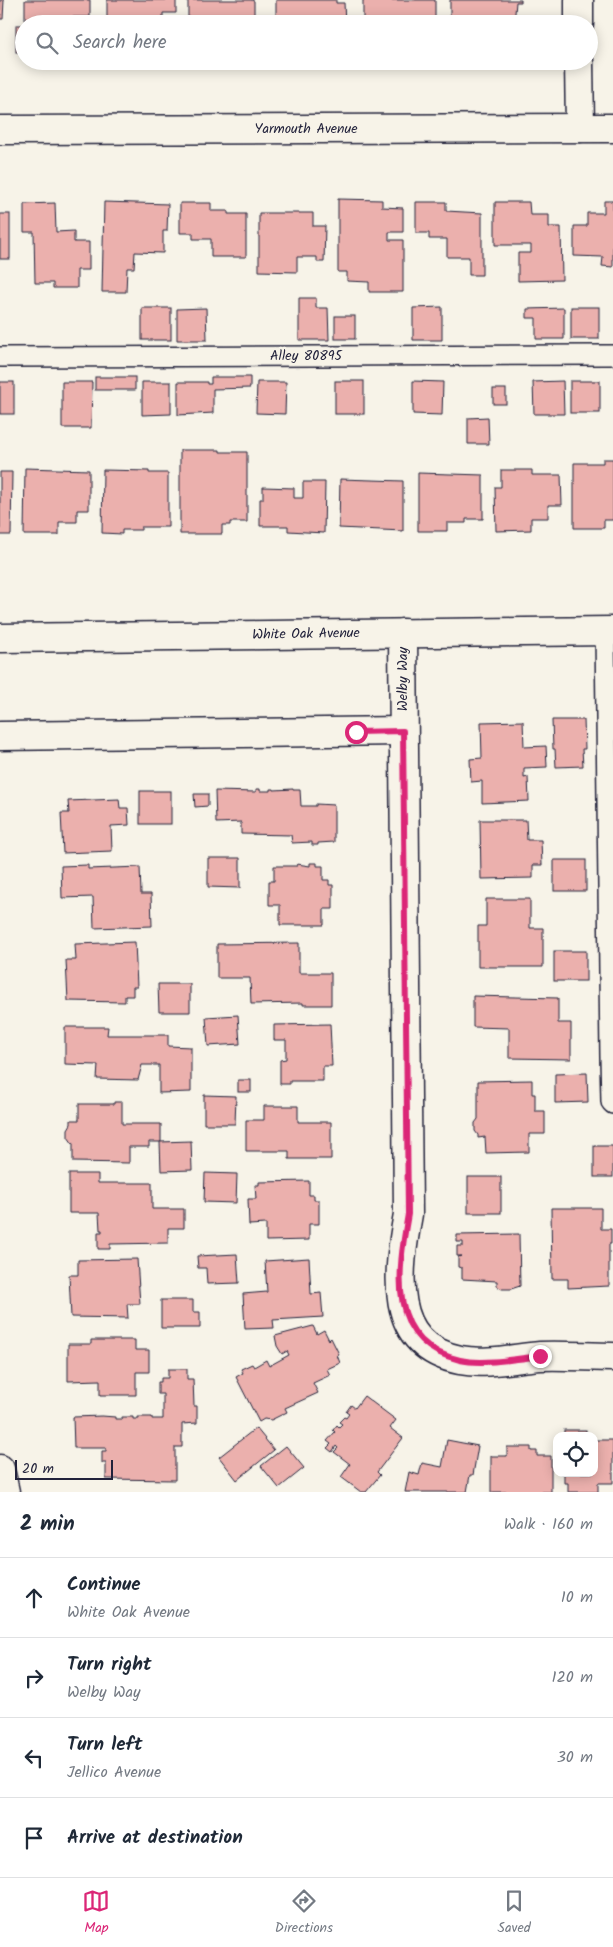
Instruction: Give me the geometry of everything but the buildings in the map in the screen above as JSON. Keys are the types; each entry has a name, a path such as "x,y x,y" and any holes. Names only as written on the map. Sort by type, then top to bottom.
{"street":[{"path":"579,0 579,15"},
{"path":"580,70 580,128"},
{"name":"Yarmouth Avenue","path":"0,130 613,128"},
{"name":"White Oak Avenue","path":"0,638 609,631"},
{"name":"Welby Way","path":"403,633 408,1214 400,1258 401,1298 410,1328 427,1346 460,1360 504,1361 540,1356 613,1357"},
{"path":"0,736 403,731"},
{"path":"0,1469 5,1492"}],"lane":[{"name":"Alley 80895","path":"0,357 613,355"},
{"path":"609,631 610,1066 611,1102 613,1104"}],"route":[{"path":"356,732 403,731 408,1214 400,1258 401,1298 410,1328 427,1346 445,1354 460,1360 504,1361 540,1356"}]}
